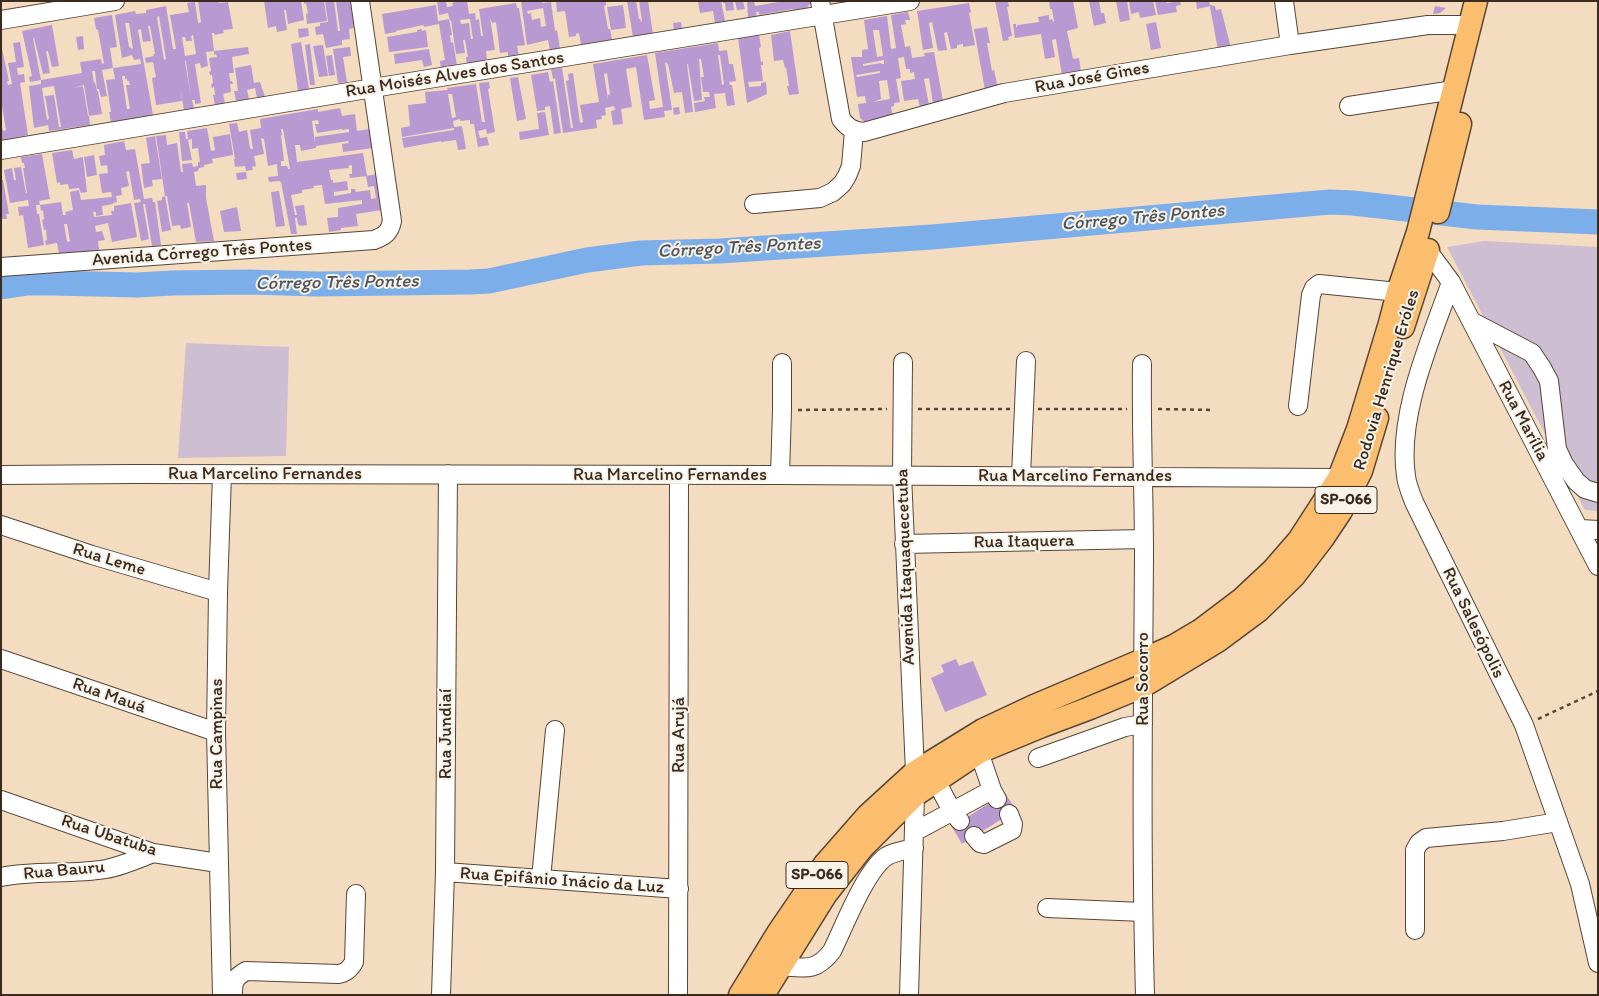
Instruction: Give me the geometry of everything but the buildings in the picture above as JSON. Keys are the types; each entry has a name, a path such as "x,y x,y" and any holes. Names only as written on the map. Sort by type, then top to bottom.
{"main road":[{"path":"1434,197 1454,90 1476,1"},
{"path":"1434,197 1490,1"},
{"name":"Rodovia Henrique Eróles","path":"1144,660 1174,646 1201,630 1248,593 1273,570 1298,540 1339,478 1358,429 1390,323 1407,291 1426,239 1434,197"},
{"name":"Rodovia Henrique Eróles","path":"1143,686 1219,640 1258,611 1294,576 1323,538 1341,511 1361,471 1402,328 1407,291"},
{"name":"SP-066","path":"740,995 782,926 825,864 868,815 915,772 983,730 1032,707 1144,660"},
{"name":"SP-066","path":"763,995 826,894 862,848 915,795 979,752 1143,686"}],"street":[{"path":"1,20 115,1"},
{"path":"360,1 374,88"},
{"name":"Rua Moisés Alves dos Santos","path":"1,150 374,88 821,9 910,1"},
{"path":"1284,1 1290,45"},
{"path":"754,204 820,198 833,192 842,184 851,166 854,131 841,119 821,9"},
{"name":"Rua José Gines","path":"854,131 864,132 1004,93 1290,45 1428,26 1470,25"},
{"name":"Avenida Córrego Três Pontes","path":"1,267 374,240 384,236 390,230 392,221 374,88"},
{"path":"1348,106 1454,90"},
{"name":"Rua Marília","path":"1426,239 1449,279 1598,566"},
{"path":"1298,406 1311,295 1314,288 1319,284 1407,291 1438,278 1449,279"},
{"name":"Rua Salesópolis","path":"1449,279 1414,388 1404,456 1406,478 1414,502 1524,726 1580,884 1598,963"},
{"path":"1471,321 1532,353 1549,381 1557,449 1564,464 1576,481 1585,489 1598,493"},
{"path":"1021,476 1026,361"},
{"name":"Avenida Itaquaquecetuba","path":"903,362 902,475 904,544 915,772"},
{"path":"780,474 782,363"},
{"name":"Rua Socorro","path":"1142,364 1141,409 1144,539 1143,912 1145,995"},
{"name":"Rua Campinas","path":"222,474 216,732 222,995"},
{"name":"Rua Jundiaí","path":"441,995 446,872 448,474"},
{"name":"Rua Marcelino Fernandes","path":"1,476 780,474 1339,478"},
{"name":"Rua Arujá","path":"678,995 679,475"},
{"name":"Rua Leme","path":"1,524 92,555 218,592"},
{"path":"1580,529 1598,530"},
{"name":"Rua Itaquera","path":"904,544 1144,539"},
{"name":"Rua Mauá","path":"1,659 216,732"},
{"path":"1038,758 1125,727 1143,724"},
{"path":"541,879 555,730"},
{"path":"781,966 805,968 825,961 832,951 866,880 876,867 888,856 994,794 979,752"},
{"path":"936,781 956,816"},
{"path":"909,995 915,795"},
{"name":"Rua Ubatuba","path":"1,800 154,853 218,862"},
{"path":"974,836 980,843 984,844 1012,830 1013,824 1009,814"},
{"path":"1415,930 1415,850 1419,843 1426,838 1503,831 1558,822"},
{"name":"Rua Bauru","path":"1,877 107,869 154,853"},
{"name":"Rua Epifânio Inácio da Luz","path":"446,872 679,889"},
{"path":"233,995 234,984 238,975 246,971 344,973 354,962 356,894"},
{"path":"1048,908 1143,912"}],"path":[{"path":"782,410 1024,408 1214,410"},
{"path":"1524,726 1598,691"}],"shaded area":[{"path":"1484,241 1598,247 1598,511 1585,510 1447,247"},
{"path":"186,343 289,347 286,456 178,458"}],"waterway":[{"name":"Córrego Três Pontes","path":"1,287 28,283 138,285 249,282 318,284 489,281 587,260 641,253 720,251 932,237 1330,202 1477,217 1598,222"}]}
